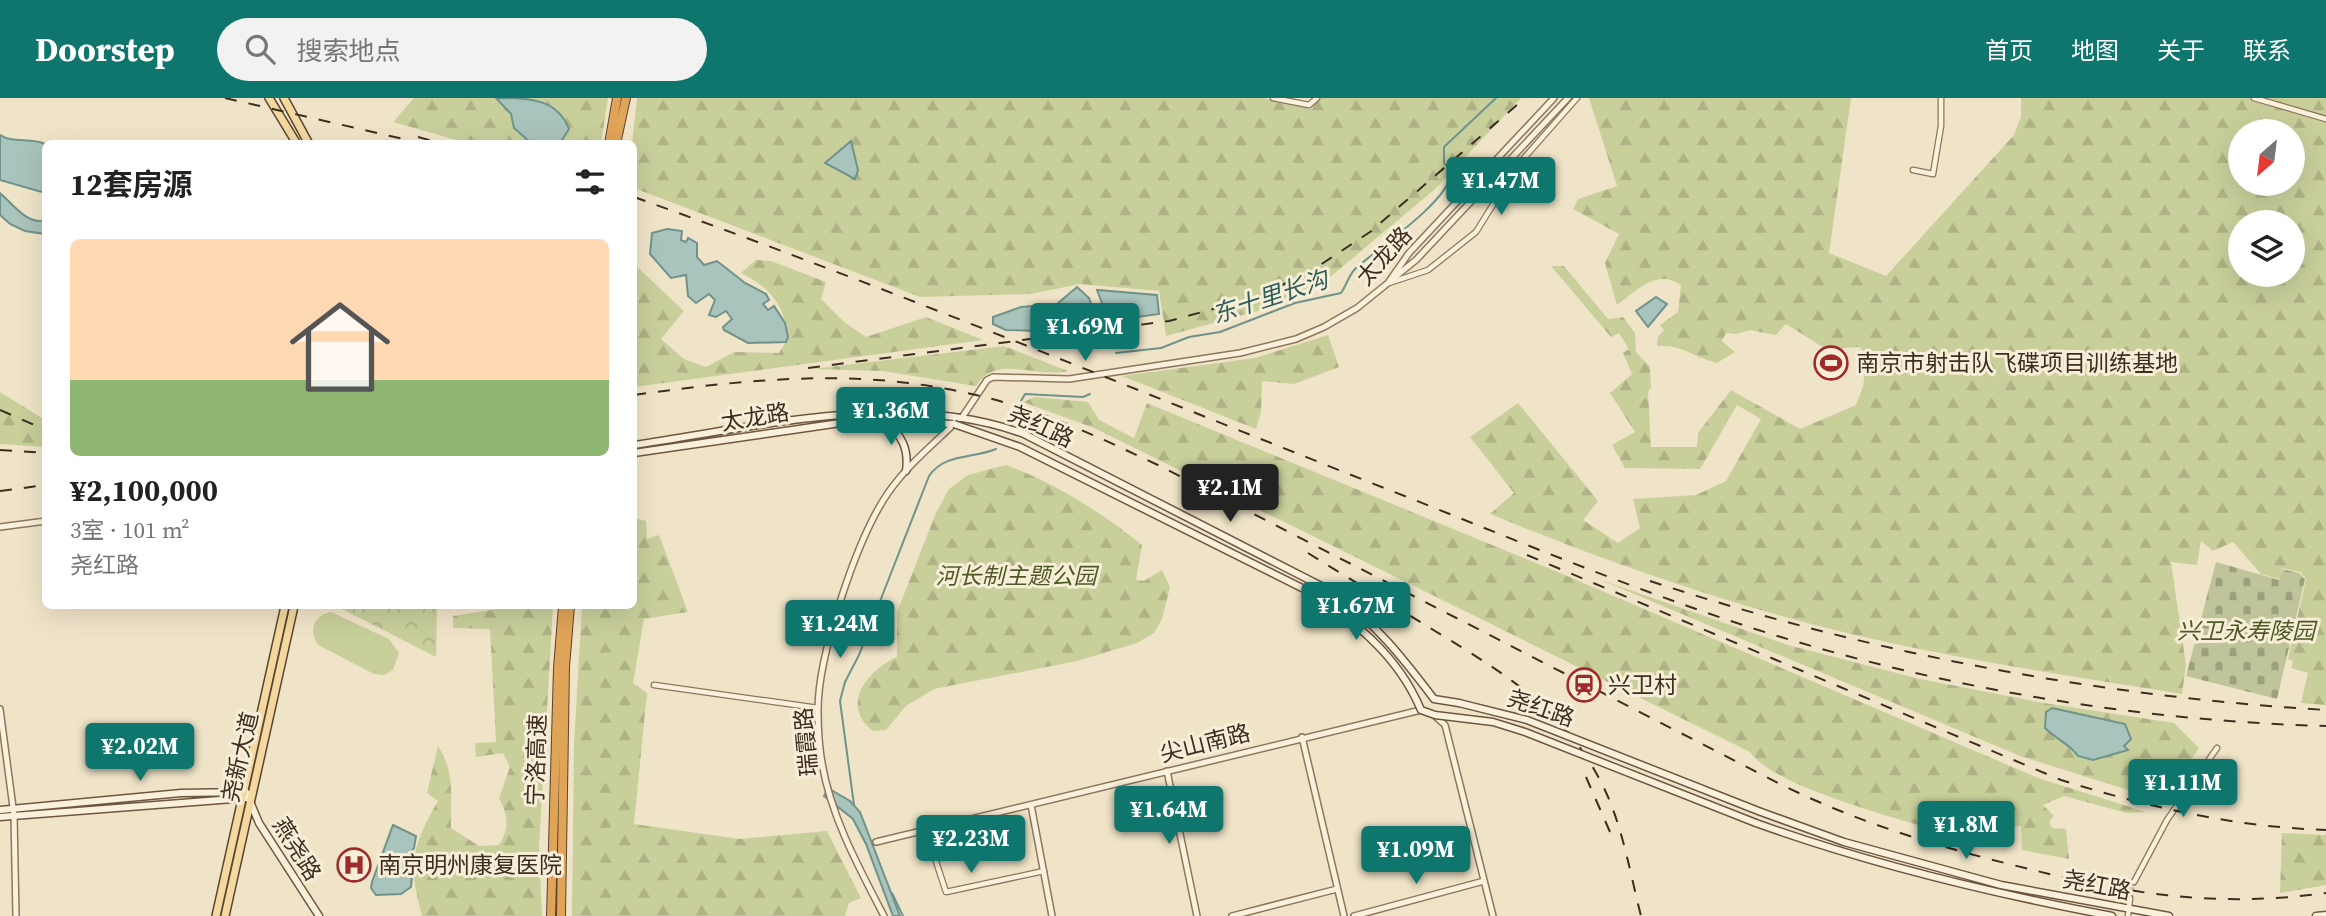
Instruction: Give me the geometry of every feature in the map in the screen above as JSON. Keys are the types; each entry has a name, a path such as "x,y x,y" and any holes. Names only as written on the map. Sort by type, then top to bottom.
{"highway":[{"path":"610,140 617,98"},
{"path":"617,140 626,98"},
{"name":"宁洛高速","path":"550,916 558,668 563,609"},
{"name":"宁洛高速","path":"564,916 565,667 570,609"}],"main road":[{"path":"269,98 295,140"},
{"path":"284,98 307,140"},
{"name":"太龙路","path":"637,445 844,415 963,416"},
{"name":"太龙路","path":"637,453 817,425 883,421 954,424 963,416"},
{"name":"尧红路","path":"963,416 992,422 1024,434 1331,591 1360,611 1383,634 1434,699 1527,720 1844,842 2001,885 2129,912 2169,916"},
{"path":"883,421 902,440 907,460 906,471"},
{"name":"尧红路","path":"954,424 1020,447 1325,602 1368,635 1387,654 1413,691 1421,710 1435,715 1462,716 1525,732 1756,823 1840,853 1924,877 2112,916"},
{"name":"尧新大道","path":"225,916 284,609"},
{"name":"尧新大道","path":"216,916 293,609"},
{"path":"0,817 14,812 181,793 248,797"},
{"name":"燕尧路","path":"248,797 259,823 319,916"},
{"path":"0,810 14,812"},
{"path":"2316,916 2326,915"}],"street":[{"path":"1273,98 1309,105 1317,98"},
{"name":"太龙路","path":"963,416 987,380 993,377 1069,379 1264,348 1324,327 1357,308 1388,283 1409,253 1554,98"},
{"path":"1388,283 1416,260 1568,98"},
{"path":"1388,283 1427,270 1476,232 1517,166 1577,98"},
{"path":"1913,170 1933,174 1941,126 1941,98"},
{"path":"2255,98 2326,119"},
{"name":"瑞霞路","path":"884,916 851,849 831,797 822,763 818,708 834,630 859,547 874,515 906,471 954,424"},
{"path":"0,527 42,522"},
{"path":"654,684 818,708"},
{"path":"0,709 14,812 16,916"},
{"name":"尖山南路","path":"876,842 1421,710"},
{"path":"1435,715 1445,725 1493,916"},
{"path":"1302,737 1344,916"},
{"path":"2134,882 2167,820 2217,748"},
{"path":"1167,771 1197,916"},
{"path":"1031,805 1052,916"},
{"path":"926,831 946,892 1044,871"},
{"path":"1354,916 1484,881"},
{"path":"1232,916 1338,889"},
{"path":"2129,912 2130,898"}],"green space":[{"path":"414,98 608,98 601,140 456,140 393,122"},
{"path":"637,98 1263,98 1311,109 1319,98 1521,98 1434,190 1329,278 1261,310 1166,336 1159,291 1080,284 1031,294 920,297 637,189 637,140 632,140"},
{"path":"1589,98 1851,98 1829,253 1886,276 2014,135 2021,117 2021,98 2326,98 2326,705 2301,703 2308,673 2291,668 2293,661 2288,659 2306,579 2300,572 2282,568 2279,579 2261,574 2233,542 2213,551 2201,541 2197,565 2171,562 2186,665 2182,694 1949,655 1811,624 1729,601 1649,574 1490,514 1514,493 1470,437 1518,403 1598,501 1583,520 1618,543 1640,528 1633,499 1696,495 1726,481 1761,419 1737,405 1700,469 1625,468 1612,445 1635,432 1610,393 1632,374 1623,353 1629,349 1619,333 1611,337 1551,266 1564,266 1608,319 1623,317 1635,333 1636,352 1650,367 1651,387 1648,392 1651,447 1697,447 1698,433 1731,390 1800,429 1856,405 1863,387 1867,354 1859,347 1844,348 1837,356 1786,324 1776,335 1750,330 1736,334 1726,333 1722,341 1735,352 1717,363 1681,349 1657,346 1658,337 1664,330 1660,325 1678,312 1681,285 1672,280 1655,280 1639,288 1617,305 1605,263 1619,234 1573,209 1578,199 1617,186"},
{"path":"756,260 771,261 826,282 821,299 844,322 866,337 926,317 983,340 637,387 637,267 684,311 661,339 684,359 706,367 734,352 779,353 789,337 779,306 768,291 741,273"},
{"path":"1328,335 1339,367 1294,384 1262,381 1261,412 1256,429 1122,376 1255,358"},
{"path":"1004,346 1068,371 1055,373 1005,369 985,376 976,386 882,371 812,369"},
{"path":"0,392 42,418 42,447 0,444"},
{"path":"1035,397 1088,402 1099,420 1134,438 1147,403 1553,570 2038,778 2146,812 2127,813 2064,796 2043,805 2054,816 2049,822 2052,828 2066,829 2069,859 2022,850 2021,826 1994,827 1953,817 1945,833 1810,789 1763,765 1750,752 1094,428 1023,402"},
{"name":"河长制主题公园","path":"1006,465 1077,499 1142,545 1136,580 1144,581 1162,570 1170,587 1162,619 1154,633 1137,643 1077,661 934,689 906,706 886,730 873,731 863,721 858,710 861,689 876,670 897,657 897,612 936,513 949,489 968,475"},
{"path":"637,519 646,521 647,539 659,535 688,612 644,619 633,683 647,693 634,824 740,839 827,831 861,898 849,903 845,916 572,916 574,744 582,609 637,609"},
{"name":"兴卫永寿陵园","path":"2216,562 2279,580 2282,569 2299,573 2305,579 2277,699 2186,676"},
{"path":"1601,580 1788,645 1920,679 2044,703 2174,723 2199,748 2163,801 2020,756"},
{"path":"342,609 437,609 436,657"},
{"path":"497,609 553,609 539,847 542,916 422,916 415,883 415,857 422,831 438,801 427,793 438,746 450,776 451,828 479,846 499,845 506,827 506,816 499,798 510,767 503,753 476,757 475,743 496,742 490,629 453,628 453,616"},
{"path":"331,612 389,639 399,653 393,670 384,675 374,674 318,645 313,634 314,624 320,616"},
{"path":"2282,833 2326,835 2326,885 2280,893"}],"water":[{"path":"496,98 540,102 557,111 569,129 562,140 528,140 514,128 511,114"},
{"path":"0,135 42,143 42,192 0,180"},
{"path":"851,141 858,170 855,179 825,163"},
{"path":"0,193 26,217 42,220 42,234 25,231 10,224 0,215"},
{"path":"667,229 682,231 681,240 686,242 688,238 697,243 697,257 704,265 717,261 745,283 766,294 769,300 763,304 768,310 774,306 785,323 788,337 786,342 748,343 724,330 723,327 732,319 726,311 716,317 709,315 715,300 709,294 696,303 688,296 686,275 671,278 650,254 652,233"},
{"path":"1077,287 1089,298 1095,314 1100,312 1102,303 1097,290 1157,295 1159,314 1039,331 1006,330 993,324 993,317 1021,307 1057,304"},
{"path":"1656,297 1667,304 1648,327 1636,311"},
{"path":"2052,708 2125,724 2131,739 2124,746 2128,750 2093,760 2078,756 2045,728 2046,712"},
{"path":"828,788 850,801 860,812 900,916 893,916 866,844 853,819 824,796"},
{"path":"393,825 416,836 414,848 407,860 412,877 411,887 401,894 376,895 371,888 372,882"}],"waterway":[{"name":"东十里长沟","path":"1116,353 1161,348 1189,337 1220,332 1295,303 1341,293 1355,269 1438,198 1452,173 1444,163 1444,147 1496,98"},
{"name":"东十里长沟","path":"1021,401 1025,394 1083,397 1090,394"},
{"name":"东十里长沟","path":"854,805 840,701 845,682 859,655 929,476 943,463 996,449"},
{"name":"东十里长沟","path":"892,893 903,916"}],"tunnel":[{"path":"2130,898 2134,882"}],"railway":[{"path":"225,98 408,140"},
{"path":"808,368 1169,321 1254,298 1308,273 1370,232 1525,98"},
{"path":"418,137 429,140"},
{"path":"637,198 911,300 1619,581 1771,634 1907,671 2046,699 2186,717 2326,726"},
{"path":"637,395 734,383 829,378 925,385 973,394 1023,408 1075,427 1160,466 1784,786 1866,821 1977,856 2125,889 2164,895 2242,899 2326,893"},
{"path":"0,410 42,428"},
{"path":"0,450 42,453"},
{"path":"0,491 42,486"},
{"path":"1308,553 1486,663 1510,679 1553,716 1589,761 1611,803 1641,916"},
{"path":"1527,555 2061,780 2192,814 2258,825 2326,830"},
{"path":"1650,581 1816,630 1984,667 2154,694 2326,710"},
{"path":"1586,777 1610,832"}],"place":[{"name":"南京市射击队飞碟项目训练基地","path":"1831,363"},
{"name":"兴卫村","path":"1584,685"},
{"name":"南京明州康复医院","path":"354,865"}]}
